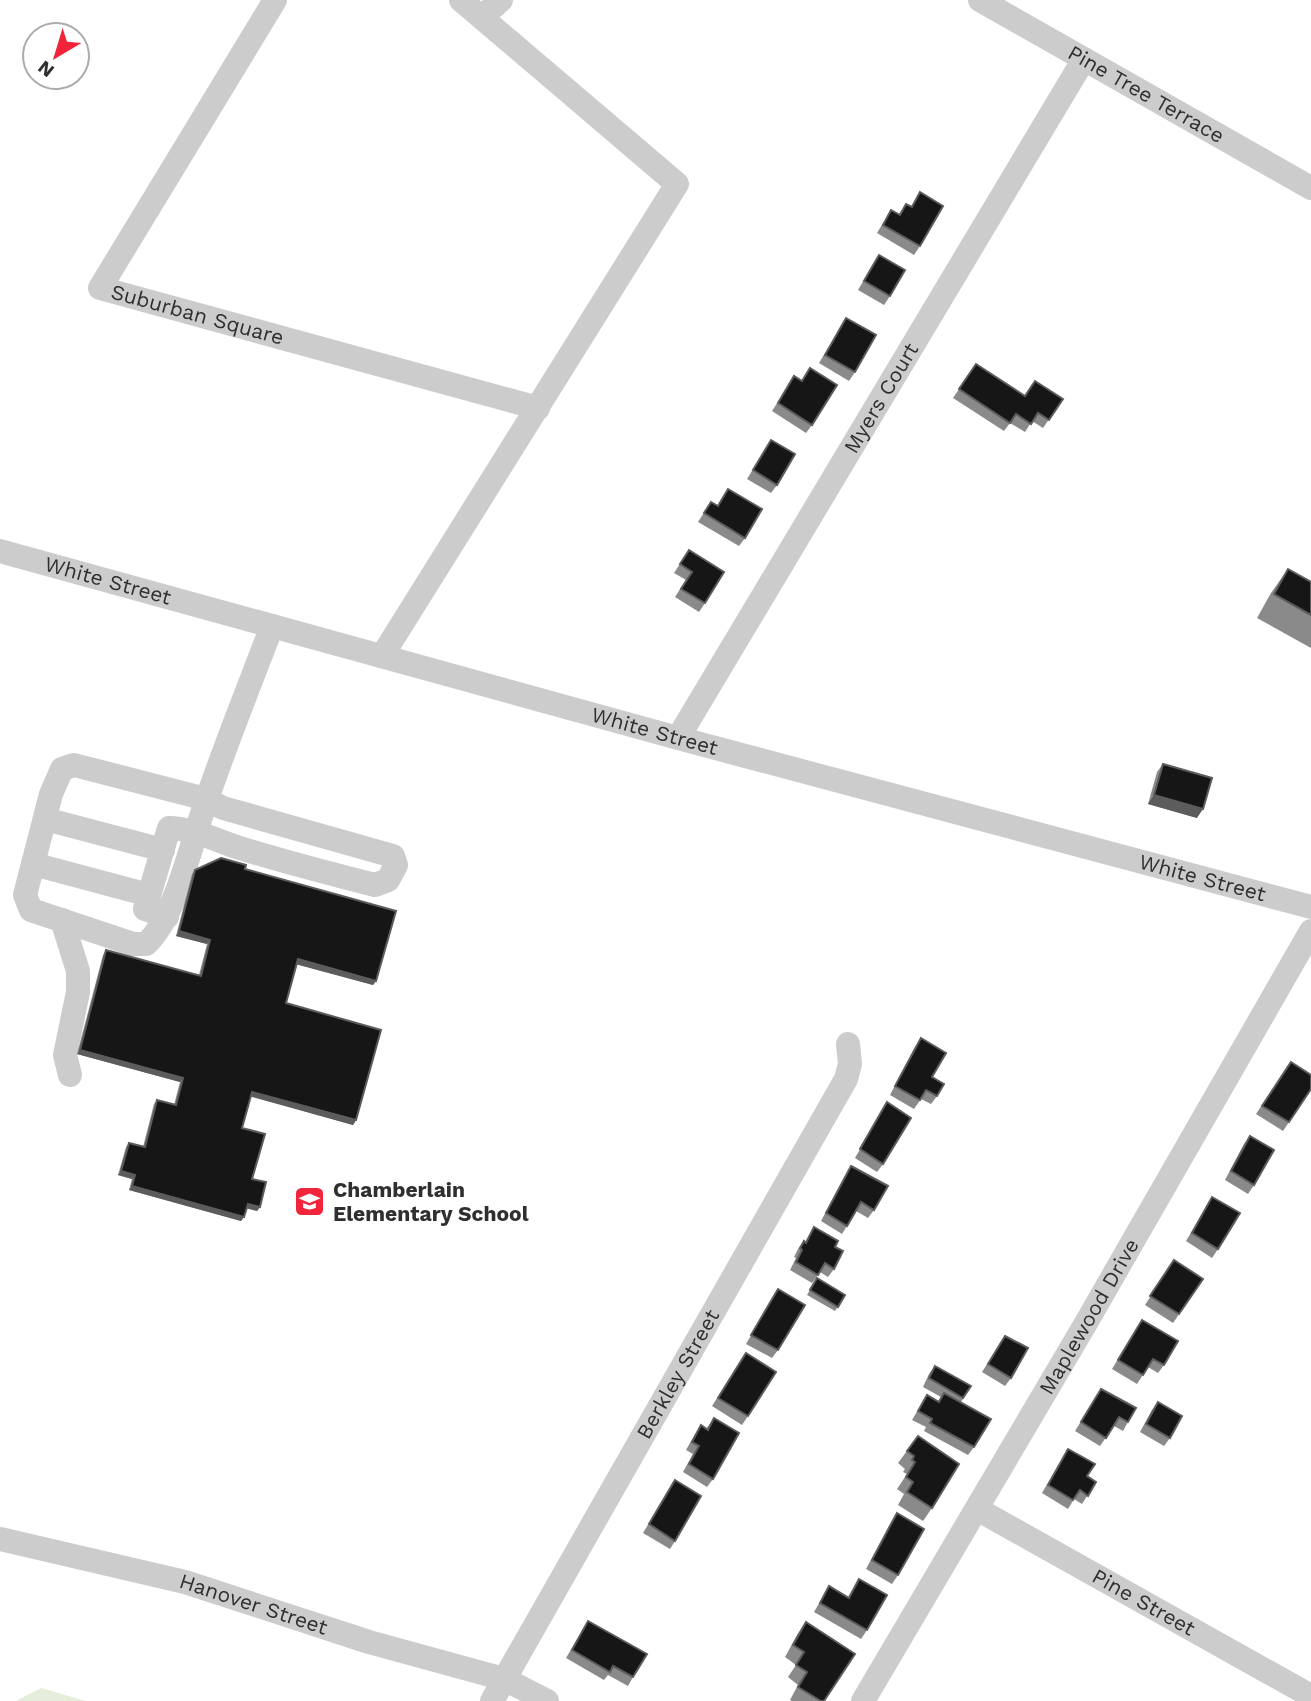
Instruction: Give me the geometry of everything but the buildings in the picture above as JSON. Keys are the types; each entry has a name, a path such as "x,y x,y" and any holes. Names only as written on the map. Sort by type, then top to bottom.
{"street":[{"name":"Suburban Square","path":"275,0 100,288 538,408"},
{"path":"382,656 677,184 461,0"},
{"path":"482,17 501,0"},
{"name":"Pine Tree Terrace","path":"980,0 1311,188"},
{"name":"Myers Court","path":"678,738 1084,59"},
{"name":"White Street","path":"0,551 678,738 1311,906"},
{"path":"167,916 145,909 169,828 195,833 286,862 375,886 388,880 396,865 393,856 223,808 206,799 75,765 62,769 51,794 25,895 31,910 133,944 146,944 155,935 167,916 195,833 206,799 272,626"},
{"path":"45,819 163,849"},
{"path":"33,864 149,895"},
{"path":"62,920 78,971 78,992 65,1055 70,1075"},
{"name":"Maplewood Drive","path":"863,1701 1311,931"},
{"name":"Berkley Street","path":"492,1701 846,1079 850,1065 848,1044"},
{"name":"Pine Street","path":"977,1508 1311,1696"},
{"name":"Hanover Street","path":"0,1539 185,1582 369,1642 504,1679 547,1701"}],"green space":[{"path":"41,1688 86,1701 16,1701"}],"place":[{"name":"Chamberlain Elementary School","path":"310,1202"}]}
